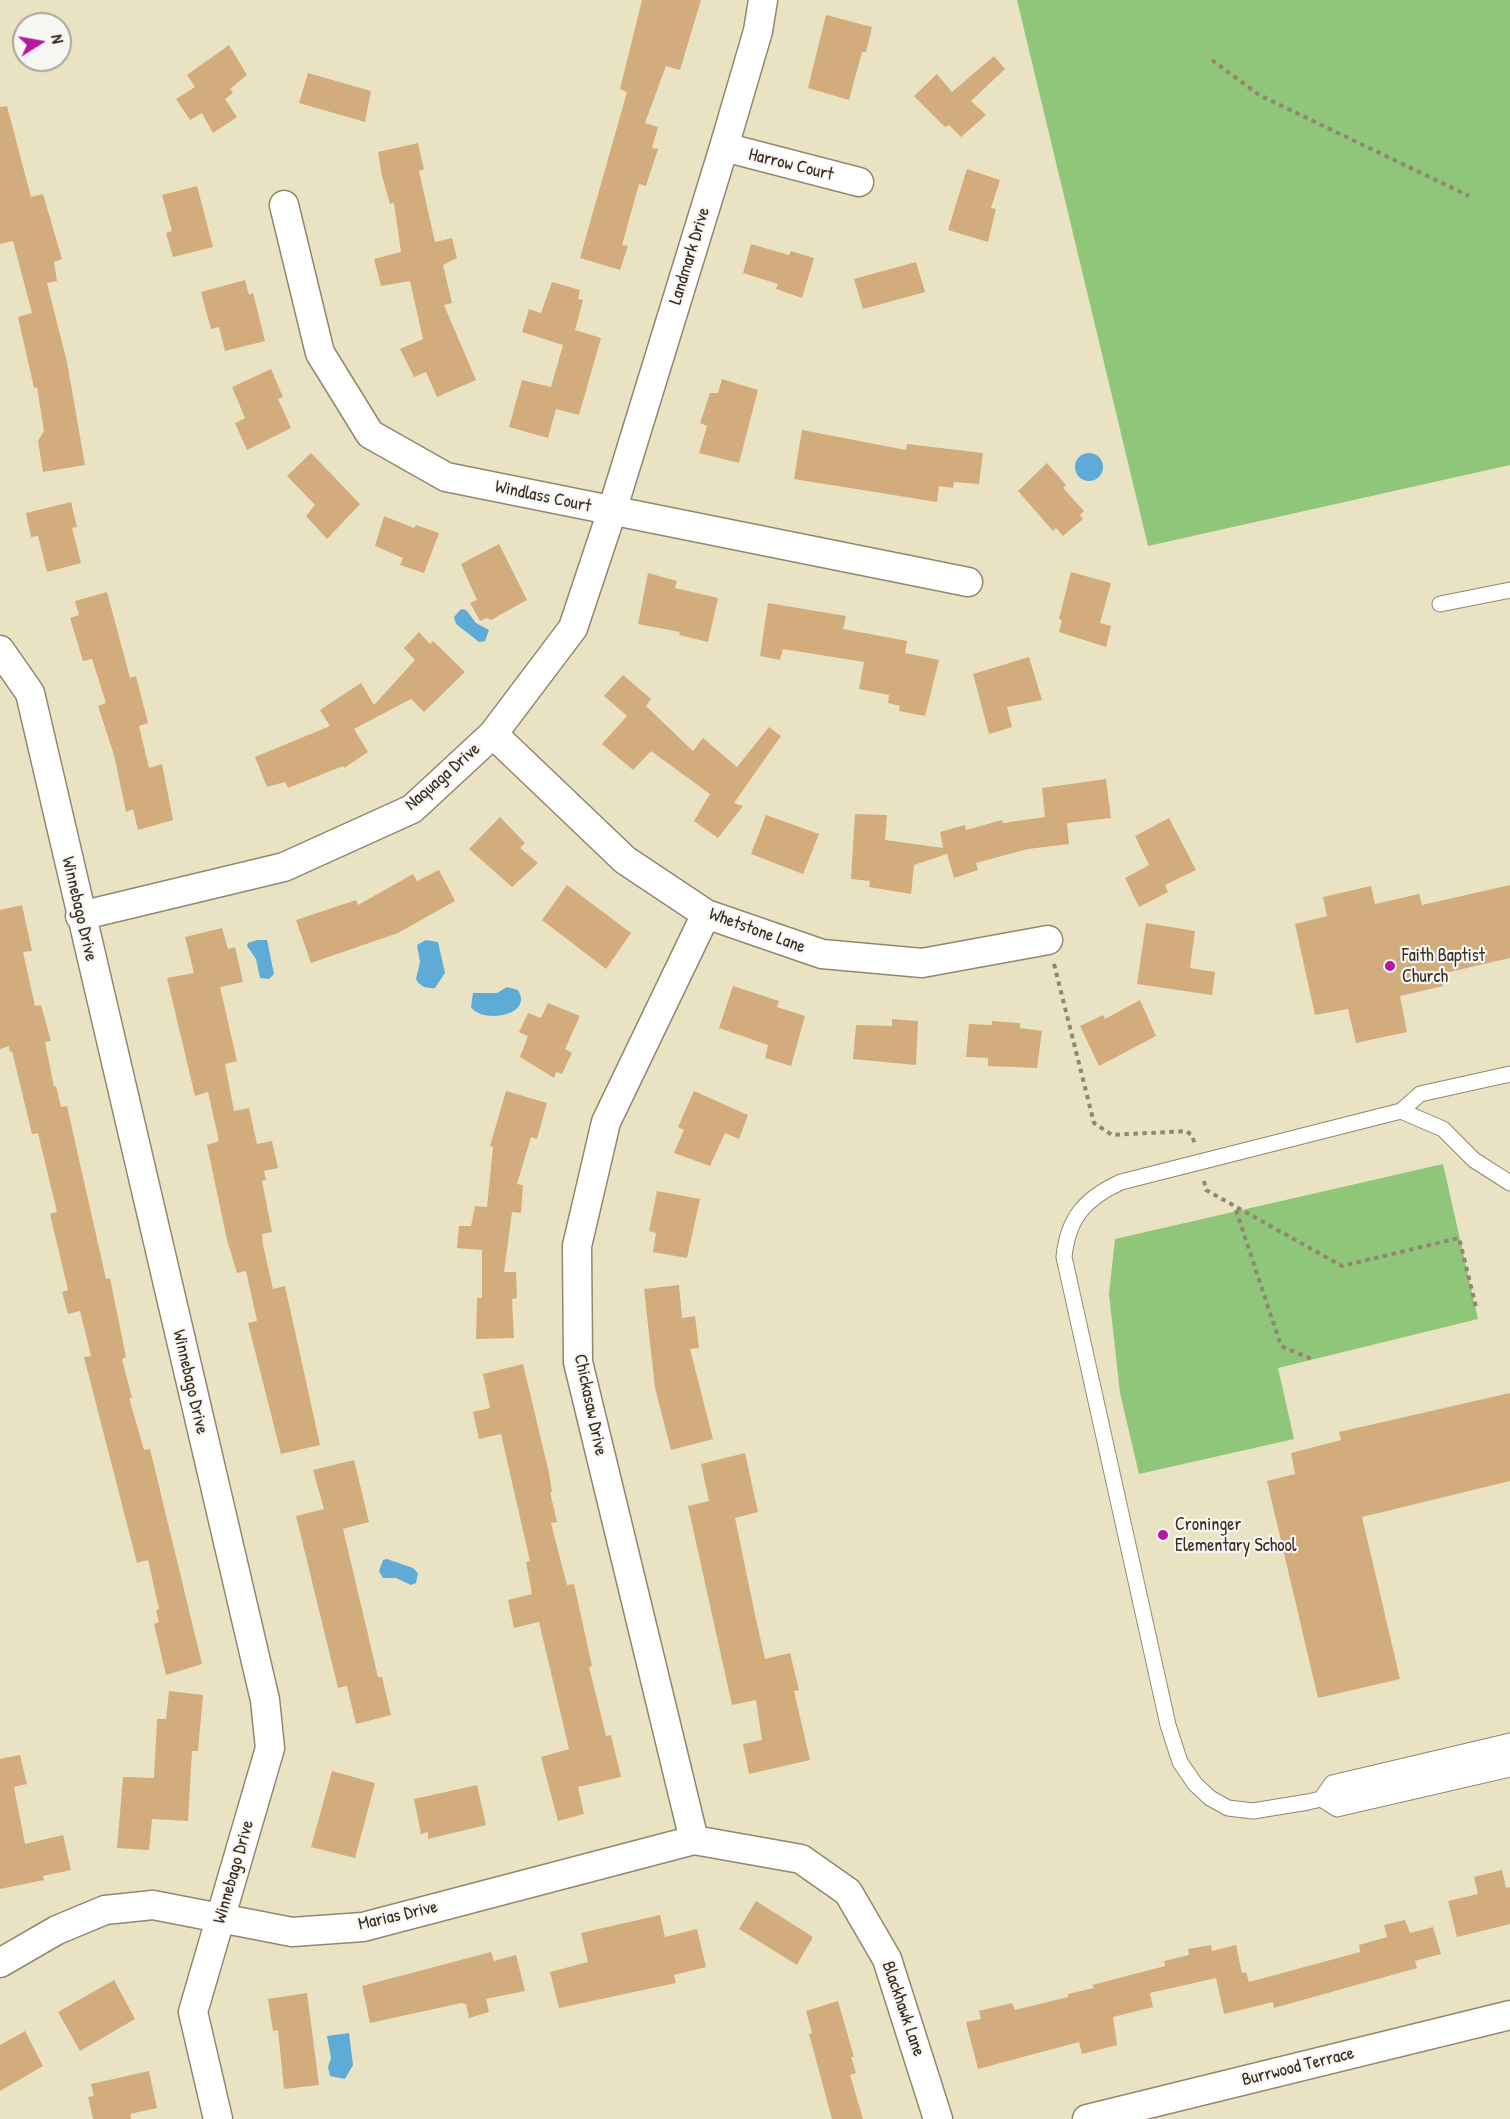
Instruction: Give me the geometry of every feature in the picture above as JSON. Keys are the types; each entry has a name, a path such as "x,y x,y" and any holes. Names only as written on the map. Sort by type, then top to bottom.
{"street":[{"name":"Landmark Drive","path":"612,511 724,147 758,31 763,0"},
{"name":"Harrow Court","path":"724,147 859,182"},
{"name":"Windlass Court","path":"284,205 320,353 370,434 446,477 968,582"},
{"name":"Naquaga Drive","path":"80,916 284,867 412,809 493,734 573,628 612,511"},
{"name":"Winnebago Drive","path":"0,650 30,693 80,916 266,1700 270,1748 193,2012 218,2119"},
{"name":"Whetstone Lane","path":"493,734 625,860 706,914 822,954 922,963 1048,940"},
{"name":"Chickasaw Drive","path":"694,1840 578,1362 577,1246 606,1122 706,914"},
{"name":"Marias Drive","path":"0,1964 57,1930 105,1910 153,1905 292,1932 363,1927 694,1840 801,1859"},
{"name":"Blackhawk Lane","path":"801,1859 848,1892 887,1959 938,2119"},
{"name":"Burrwood Terrace","path":"1087,2119 1510,2015"}],"lane":[{"path":"1440,604 1510,590"},
{"path":"1510,1074 1420,1094 1401,1111 1121,1182 1096,1194 1071,1225 1064,1257 1168,1725 1180,1762 1195,1784 1210,1798 1228,1808 1253,1811 1321,1799 1510,1755"},
{"path":"1401,1111 1443,1129 1474,1160 1510,1183"},
{"path":"1321,1799 1332,1783 1510,1741"},
{"path":"1321,1799 1337,1809 1510,1769"}],"path":[{"path":"1212,60 1259,95 1469,196"},
{"path":"1048,940 1094,1123 1112,1135 1186,1131 1192,1135 1206,1190 1236,1209 1342,1266 1459,1238 1476,1307"},
{"path":"1236,1209 1281,1346 1314,1360"}],"green space":[{"path":"1017,0 1510,0 1510,465 1148,546"},
{"path":"1443,1164 1478,1319 1278,1368 1294,1439 1139,1474 1120,1393 1109,1294 1115,1239"}],"water":[{"path":"1089,453 1099,457 1103,467 1099,477 1089,481 1079,477 1075,467 1079,457"},
{"path":"461,609 466,610 476,623 489,630 485,641 479,642 456,624 454,617"},
{"path":"267,940 274,974 269,979 260,978 256,959 247,946 248,943"},
{"path":"426,940 438,942 445,973 435,988 419,984 416,979 420,962 417,945"},
{"path":"507,987 518,990 521,999 519,1006 513,1011 495,1016 477,1012 471,1007 473,993 497,993"},
{"path":"387,1559 413,1568 418,1573 416,1583 411,1585 396,1578 383,1578 379,1571 383,1560"},
{"path":"349,2033 353,2065 345,2079 330,2076 328,2067 331,2058 327,2036"}],"building":[{"path":"642,0 701,0 680,70 666,66 645,123 658,127 652,148 658,149 646,186 639,184 622,245 628,246 620,270 580,258 627,92 620,89"},
{"path":"826,15 872,27 866,52 862,52 849,100 808,88"},
{"path":"229,45 247,75 230,89 233,93 225,99 237,117 213,133 202,113 190,120 176,99 195,87 187,75"},
{"path":"994,56 1005,69 971,101 986,115 961,137 949,125 945,127 914,96 937,74 952,92"},
{"path":"308,73 371,91 365,122 299,103"},
{"path":"7,106 31,197 43,194 62,259 54,262 57,281 47,283 67,362 85,465 43,472 38,441 44,431 37,387 34,388 18,317 32,313 13,241 0,244 0,107"},
{"path":"418,143 424,169 419,171 435,242 452,238 457,258 443,265 452,303 444,305 476,380 437,397 426,372 414,377 400,349 423,339 410,281 381,286 374,259 401,252 394,203 390,204 378,152"},
{"path":"967,169 1000,180 991,208 996,209 988,242 948,230"},
{"path":"197,186 213,247 173,257 166,233 172,231 162,195"},
{"path":"751,244 789,255 791,251 814,258 802,298 776,289 778,284 743,273"},
{"path":"916,262 925,292 863,309 854,279"},
{"path":"245,280 249,295 253,293 265,341 225,351 219,327 211,329 201,292"},
{"path":"552,282 580,290 578,299 583,300 575,330 601,338 579,415 556,409 548,438 509,427 522,380 551,387 563,345 522,332 529,309 541,313"},
{"path":"271,369 283,397 278,399 291,428 247,450 235,423 245,418 232,387"},
{"path":"722,379 758,390 739,463 699,453 707,426 700,423 710,393 718,393"},
{"path":"802,430 906,450 907,444 983,453 979,484 954,482 953,488 939,486 937,502 794,479"},
{"path":"311,453 360,504 327,539 306,516 315,505 287,476"},
{"path":"1047,463 1066,485 1063,488 1084,511 1080,515 1083,519 1063,536 1056,528 1053,531 1018,491"},
{"path":"71,502 77,527 72,528 81,563 47,572 38,536 31,537 26,513"},
{"path":"384,516 414,528 416,525 439,533 424,573 400,565 403,558 375,546"},
{"path":"499,544 527,600 491,620 487,618 480,621 470,603 477,600 461,564"},
{"path":"1071,572 1111,583 1100,623 1111,626 1106,647 1059,632 1062,620 1059,619"},
{"path":"648,573 677,581 675,588 718,598 708,642 679,635 680,632 638,624"},
{"path":"107,592 130,678 136,676 148,723 139,726 149,768 162,764 173,820 138,830 133,809 126,812 114,755 98,706 106,703 92,659 83,661 70,618 79,615 75,601"},
{"path":"768,603 846,616 843,629 907,641 905,653 939,660 925,716 899,711 900,706 888,703 889,695 859,689 864,662 783,649 780,660 760,656"},
{"path":"419,632 430,644 433,641 465,672 424,712 411,699 354,729 368,752 344,768 343,766 288,788 285,782 267,787 255,757 330,726 320,710 361,683 374,705 415,660 404,648"},
{"path":"1029,657 1042,700 1007,707 1012,727 989,734 973,674"},
{"path":"623,675 651,699 646,706 693,751 703,738 737,767 769,727 781,736 734,803 743,806 718,838 694,821 710,794 651,751 633,770 602,744 627,716 604,696"},
{"path":"1106,779 1111,818 1067,823 1069,844 1028,849 976,863 978,870 954,878 947,854 914,865 911,894 869,887 870,881 851,879 855,814 887,815 885,840 943,848 940,832 965,825 966,830 1002,820 1003,823 1045,817 1042,788"},
{"path":"766,815 819,834 803,874 751,854"},
{"path":"500,817 525,843 520,848 538,863 512,887 469,849"},
{"path":"1169,818 1196,870 1165,885 1168,892 1139,907 1125,878 1149,865 1135,836"},
{"path":"439,870 455,901 398,933 311,963 296,920 356,900 358,905 413,874 417,881"},
{"path":"567,885 631,933 606,969 542,920"},
{"name":"Faith Baptist Church","path":"1510,885 1510,958 1441,974 1443,986 1400,996 1407,1032 1356,1043 1348,1009 1315,1015 1295,924 1327,916 1323,897 1371,886 1375,904 1419,894 1422,905"},
{"path":"22,905 32,951 23,952 35,1006 41,1005 51,1041 45,1042 54,1087 56,1086 61,1107 67,1106 106,1279 110,1278 126,1357 122,1359 132,1398 129,1398 144,1450 150,1449 202,1664 166,1675 154,1624 159,1622 156,1610 159,1609 148,1560 137,1563 84,1357 91,1356 80,1311 68,1314 62,1292 68,1290 50,1214 57,1212 38,1133 32,1134 12,1051 10,1052 9,1046 0,1049 0,910"},
{"path":"1146,923 1195,931 1190,968 1215,972 1212,995 1137,984"},
{"path":"222,928 228,949 235,947 243,982 220,987 237,1061 225,1064 234,1111 249,1108 257,1144 272,1141 278,1168 264,1171 266,1180 262,1181 272,1232 262,1234 263,1245 273,1289 285,1286 320,1445 281,1454 248,1323 257,1321 246,1271 237,1273 227,1240 207,1145 219,1141 208,1092 195,1096 167,978 194,973 185,937"},
{"path":"733,986 779,1001 777,1007 805,1016 791,1066 765,1058 768,1045 719,1028"},
{"path":"1140,1000 1156,1036 1099,1066 1080,1026 1103,1015 1105,1019"},
{"path":"548,1003 580,1016 565,1049 572,1053 562,1074 556,1072 554,1078 520,1057 528,1036 519,1032 528,1013 541,1018"},
{"path":"892,1019 918,1021 916,1065 853,1059 856,1025 892,1026"},
{"path":"992,1021 1020,1023 1020,1028 1042,1031 1037,1068 988,1066 988,1058 966,1057 969,1024 992,1025"},
{"path":"506,1091 547,1103 537,1139 531,1137 517,1184 523,1185 521,1213 512,1212 504,1272 516,1272 517,1298 512,1299 514,1338 476,1339 477,1298 482,1298 482,1250 457,1248 459,1226 471,1226 475,1206 487,1207 493,1147 490,1146"},
{"path":"694,1091 748,1115 739,1139 725,1133 710,1166 674,1153 684,1130 678,1127"},
{"path":"657,1191 700,1199 687,1258 653,1252 656,1233 649,1231"},
{"path":"679,1285 682,1318 695,1316 699,1348 690,1349 713,1439 671,1450 655,1388 644,1289"},
{"path":"523,1364 549,1473 552,1492 550,1492 557,1522 551,1523 567,1585 574,1584 592,1666 589,1667 606,1736 611,1735 621,1777 578,1787 584,1814 558,1821 541,1757 569,1749 539,1622 514,1628 508,1600 532,1594 526,1562 530,1561 501,1434 479,1439 473,1412 490,1408 483,1374"},
{"name":"Croninger Elementary School","path":"1510,1393 1510,1481 1362,1517 1400,1679 1318,1698 1267,1481 1295,1474 1291,1453 1341,1440 1339,1432"},
{"path":"745,1453 758,1512 735,1518 754,1610 765,1659 790,1653 799,1690 794,1691 810,1760 749,1774 743,1744 762,1740 756,1700 732,1705 688,1506 709,1501 701,1464"},
{"path":"354,1460 369,1522 343,1529 378,1677 382,1677 391,1715 356,1724 347,1686 338,1688 296,1516 324,1509 313,1470"},
{"path":"169,1691 203,1695 198,1751 192,1751 188,1821 152,1819 149,1850 117,1848 123,1777 154,1778 157,1719 166,1719"},
{"path":"20,1755 27,1784 14,1787 25,1844 63,1835 71,1870 43,1876 44,1880 0,1889 0,1759"},
{"path":"332,1771 375,1783 355,1858 311,1847"},
{"path":"477,1785 486,1825 428,1839 428,1832 421,1834 414,1799"},
{"path":"1502,1870 1506,1888 1510,1887 1510,1924 1457,1937 1448,1901 1478,1894 1474,1877"},
{"path":"756,1901 813,1937 797,1965 739,1929"},
{"path":"660,1915 665,1937 697,1929 706,1967 674,1975 676,1983 559,2008 550,1972 588,1962 581,1933"},
{"path":"1405,1920 1410,1933 1433,1927 1441,1954 1415,1961 1417,1968 1274,2008 1273,2002 1224,2014 1216,1978 1150,1993 1153,2007 1113,2017 1117,2045 1082,2054 1079,2042 978,2069 966,2022 981,2019 979,2011 1012,2003 1015,2010 1068,1997 1068,1994 1094,1988 1092,1985 1165,1966 1164,1961 1189,1955 1188,1949 1211,1945 1212,1951 1236,1945 1242,1973 1246,1972 1249,1982 1360,1952 1359,1945 1387,1937 1384,1925"},
{"path":"491,1952 494,1961 516,1955 525,1991 486,1999 489,2012 469,2018 466,2004 461,2003 370,2023 362,1986"},
{"path":"114,1980 135,2019 80,2051 58,2012"},
{"path":"307,1993 319,2085 284,2089 278,2030 273,2031 268,1999"},
{"path":"838,2001 854,2057 851,2057 856,2073 850,2075 863,2119 832,2119 809,2034 812,2033 806,2011"},
{"path":"25,2031 43,2066 0,2091 0,2045"},
{"path":"149,2071 157,2108 130,2114 131,2119 93,2119 88,2097 94,2096 91,2084"}],"place":[{"name":"Faith Baptist Church","path":"1390,966"},
{"name":"Croninger Elementary School","path":"1163,1535"}]}
